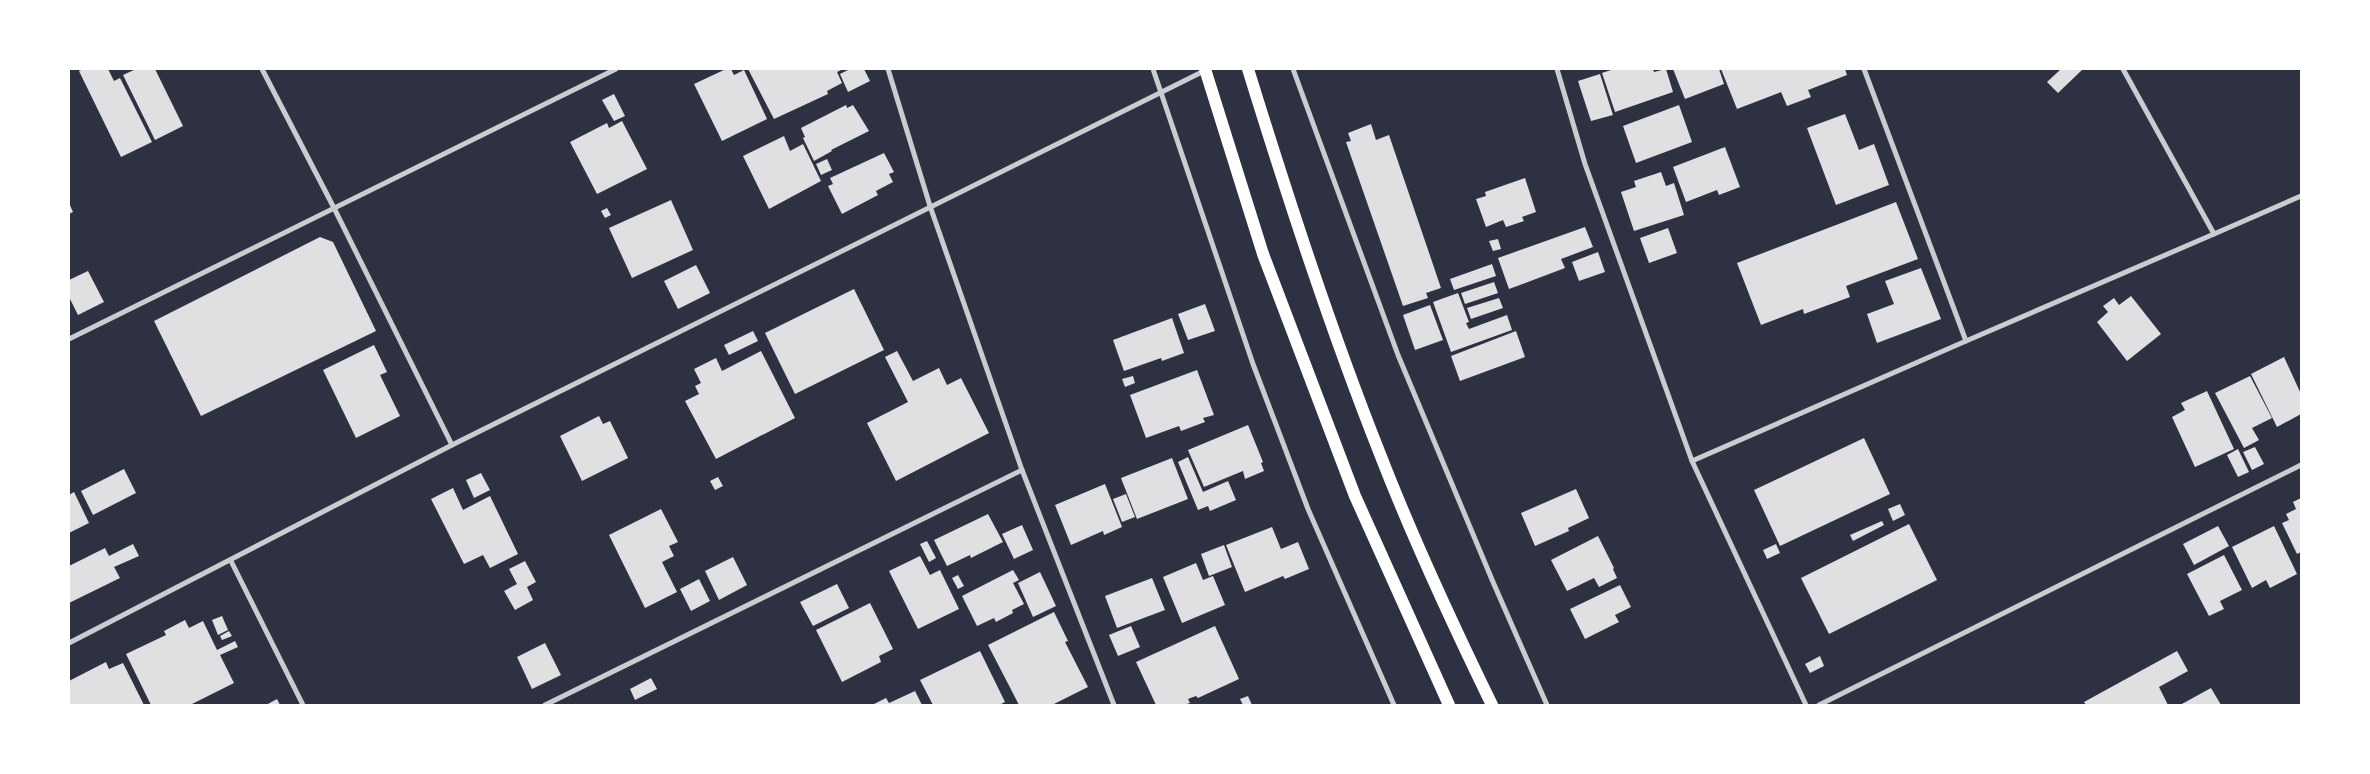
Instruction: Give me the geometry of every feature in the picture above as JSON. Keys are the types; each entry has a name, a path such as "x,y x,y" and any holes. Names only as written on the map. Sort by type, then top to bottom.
{"main road":[{"path":"1207,69 1262,254 1355,496 1449,705"},
{"path":"1248,69 1298,229 1380,454 1454,626 1492,705"}],"street":[{"path":"262,69 334,208 452,445"},
{"path":"69,339 616,69"},
{"path":"888,69 930,206 1022,470 1114,705"},
{"path":"1153,69 1253,364 1301,491 1394,705"},
{"path":"69,643 231,561 452,445 1207,69"},
{"path":"1293,69 1398,355 1493,582 1547,705"},
{"path":"1557,69 1585,164 1692,461 1806,705"},
{"path":"1864,69 1966,341"},
{"path":"2123,69 2214,234"},
{"path":"1692,461 2301,196"},
{"path":"1819,705 2301,466"},
{"path":"545,705 1022,470"},
{"path":"231,561 303,705"}],"building":[{"path":"83,69 108,69 114,81 120,78 152,142 121,157 79,71"},
{"path":"136,69 155,69 183,126 155,140 123,75"},
{"path":"726,69 731,69 734,75 744,70 767,119 722,141 694,84"},
{"path":"748,69 843,69 837,72 842,83 827,91 828,94 774,119"},
{"path":"850,69 864,69 870,81 848,92 840,74"},
{"path":"1614,69 1653,69 1654,72 1666,69 1673,92 1615,112 1602,73"},
{"path":"1673,69 1719,69 1724,84 1685,99"},
{"path":"1721,69 1845,69 1847,75 1808,90 1811,97 1787,106 1781,92 1737,109"},
{"path":"2061,69 2083,69 2058,93 2047,82"},
{"path":"1600,74 1613,115 1591,121 1578,81"},
{"path":"614,94 625,116 614,121 602,100"},
{"path":"846,105 847,108 853,105 869,131 831,150 814,161 803,138 805,137 801,128"},
{"path":"1679,105 1692,142 1636,163 1623,126"},
{"path":"1845,114 1859,150 1874,144 1889,185 1836,205 1807,128"},
{"path":"622,121 647,169 597,194 570,142 607,123 609,128"},
{"path":"1371,124 1376,140 1389,135 1441,288 1426,293 1428,298 1403,306 1346,142 1351,141 1348,133"},
{"path":"784,136 790,151 803,144 821,181 769,209 743,156"},
{"path":"1725,147 1740,187 1719,195 1717,190 1686,202 1673,167"},
{"path":"884,153 894,172 889,174 893,182 876,191 878,195 842,214 828,186 833,184 830,178"},
{"path":"827,159 832,170 821,175 816,164"},
{"path":"1661,172 1666,186 1674,183 1684,215 1634,231 1621,192 1636,187 1634,181"},
{"path":"1525,178 1536,212 1522,217 1524,221 1506,227 1503,220 1486,227 1476,199 1486,196 1485,192"},
{"path":"671,200 693,250 632,278 609,228"},
{"path":"1896,202 1918,259 1846,286 1850,297 1804,314 1803,309 1761,325 1737,263"},
{"path":"69,203 73,212 69,214"},
{"path":"607,208 611,215 605,218 601,211"},
{"path":"1585,227 1593,247 1561,259 1565,268 1509,289 1498,258"},
{"path":"1668,228 1677,253 1649,263 1640,238"},
{"path":"320,237 333,242 376,331 201,416 154,321"},
{"path":"1498,239 1501,249 1493,251 1489,241"},
{"path":"1598,252 1605,272 1579,281 1572,262"},
{"path":"1492,264 1496,276 1454,290 1450,279"},
{"path":"696,265 710,293 678,309 664,281"},
{"path":"1921,268 1941,319 1877,343 1867,314 1894,304 1885,281"},
{"path":"88,271 104,302 78,315 69,297 69,280"},
{"path":"1494,282 1498,293 1465,304 1461,293"},
{"path":"854,289 884,350 795,394 765,333"},
{"path":"1458,293 1469,322 1466,323 1469,329 1507,315 1512,330 1451,352 1433,302"},
{"path":"2131,296 2161,334 2127,361 2097,322 2108,312 2103,306 2114,298 2119,305"},
{"path":"1499,298 1503,308 1471,319 1467,308"},
{"path":"1205,304 1215,331 1188,340 1178,314"},
{"path":"1430,305 1443,340 1415,350 1403,315"},
{"path":"1172,318 1184,353 1162,361 1161,358 1124,371 1113,340"},
{"path":"753,331 758,341 729,355 724,345"},
{"path":"1516,331 1525,357 1460,381 1451,356"},
{"path":"374,345 387,372 380,375 400,416 356,438 323,370"},
{"path":"761,351 795,418 716,459 685,401 699,394 695,386 701,383 694,369 716,358 722,371"},
{"path":"897,351 913,381 939,368 947,385 961,378 989,433 896,481 867,423 908,402 885,357"},
{"path":"2284,357 2301,394 2301,414 2277,427 2251,374"},
{"path":"1197,370 1214,415 1203,418 1205,422 1181,431 1179,426 1146,438 1130,395"},
{"path":"1133,376 1135,383 1125,387 1122,379"},
{"path":"2250,376 2272,418 2252,428 2259,440 2244,448 2215,393"},
{"path":"2207,391 2234,449 2195,467 2172,417 2185,410 2181,403"},
{"path":"599,416 603,424 610,421 628,458 582,481 560,436"},
{"path":"1248,425 1263,462 1261,463 1264,471 1245,479 1243,471 1204,487 1188,450"},
{"path":"1864,438 1890,494 1780,546 1754,490"},
{"path":"2255,447 2264,464 2252,470 2243,452"},
{"path":"2238,449 2249,472 2238,477 2227,455"},
{"path":"1188,457 1203,492 1228,481 1236,500 1210,511 1208,506 1198,510 1178,462"},
{"path":"1172,458 1188,499 1137,519 1121,478"},
{"path":"124,469 136,493 93,515 81,491"},
{"path":"481,473 490,490 474,498 466,480"},
{"path":"718,477 723,486 715,490 710,481"},
{"path":"1105,484 1122,527 1104,535 1103,531 1071,545 1055,505"},
{"path":"453,488 463,510 490,496 518,554 490,568 483,555 464,564 431,499"},
{"path":"1576,489 1589,518 1568,528 1569,531 1535,546 1521,513"},
{"path":"74,492 89,523 69,533 69,495"},
{"path":"1126,494 1135,517 1122,522 1113,499"},
{"path":"2301,498 2301,552 2297,554 2282,523 2289,520 2286,514 2296,509 2293,502"},
{"path":"1900,504 1905,515 1893,521 1888,509"},
{"path":"661,509 678,542 669,546 674,556 662,562 677,592 645,608 609,535"},
{"path":"988,514 1003,542 971,558 970,555 947,566 934,540"},
{"path":"1882,521 1884,525 1853,541 1850,535"},
{"path":"1909,524 1937,580 1829,634 1801,578"},
{"path":"1022,525 1033,550 1014,559 1002,534"},
{"path":"2218,526 2229,546 2194,565 2183,544"},
{"path":"2274,526 2297,574 2270,588 2266,580 2252,588 2232,547"},
{"path":"1272,527 1281,549 1298,542 1309,569 1285,579 1283,576 1245,592 1226,545"},
{"path":"1598,536 1617,578 1599,587 1594,578 1567,591 1551,560"},
{"path":"927,541 936,558 929,562 920,544"},
{"path":"133,544 139,556 114,567 120,578 69,603 69,566 105,548 109,556"},
{"path":"1776,544 1780,553 1767,559 1763,550"},
{"path":"1224,545 1232,567 1209,576 1201,554"},
{"path":"2224,555 2242,590 2220,601 2224,609 2209,616 2187,574"},
{"path":"920,556 930,575 940,570 959,609 918,629 889,571"},
{"path":"733,557 747,585 719,600 705,571"},
{"path":"525,561 536,582 527,587 533,600 515,610 504,591 517,584 509,569"},
{"path":"1196,563 1203,580 1213,576 1225,605 1182,623 1163,577"},
{"path":"1013,570 1019,580 1013,583 1024,604 1012,610 1013,613 996,622 994,618 977,626 962,596"},
{"path":"1040,572 1056,606 1033,617 1018,583"},
{"path":"958,575 964,586 958,589 952,578"},
{"path":"1152,578 1165,610 1117,628 1105,596"},
{"path":"699,579 710,601 691,611 680,589"},
{"path":"837,584 849,608 813,626 800,602"},
{"path":"1620,585 1631,607 1615,615 1619,622 1585,639 1570,609"},
{"path":"870,603 893,649 879,656 881,662 842,682 816,630"},
{"path":"1054,612 1068,641 1065,642 1088,687 1052,705 1019,705 988,645"},
{"path":"222,616 228,630 218,635 212,620"},
{"path":"185,620 189,628 203,621 217,650 235,641 238,647 220,655 234,683 190,705 151,705 126,654 166,635 164,631"},
{"path":"1131,626 1140,647 1118,656 1109,635"},
{"path":"1215,626 1239,679 1198,698 1196,696 1188,699 1190,703 1183,705 1156,705 1136,662"},
{"path":"229,631 232,636 222,640 220,636"},
{"path":"545,643 561,675 532,689 517,657"},
{"path":"980,651 1005,702 999,705 933,705 920,680"},
{"path":"2177,651 2188,671 2159,687 2168,705 2086,705 2084,702"},
{"path":"1820,656 1824,666 1810,673 1805,664"},
{"path":"106,662 109,669 123,663 144,705 69,705 69,681"},
{"path":"651,678 657,689 635,700 630,689"},
{"path":"2211,688 2221,705 2180,705"},
{"path":"915,691 922,705 872,705 886,698 889,703"},
{"path":"1248,696 1252,705 1243,705 1240,699"},
{"path":"277,699 280,705 266,705"}]}
